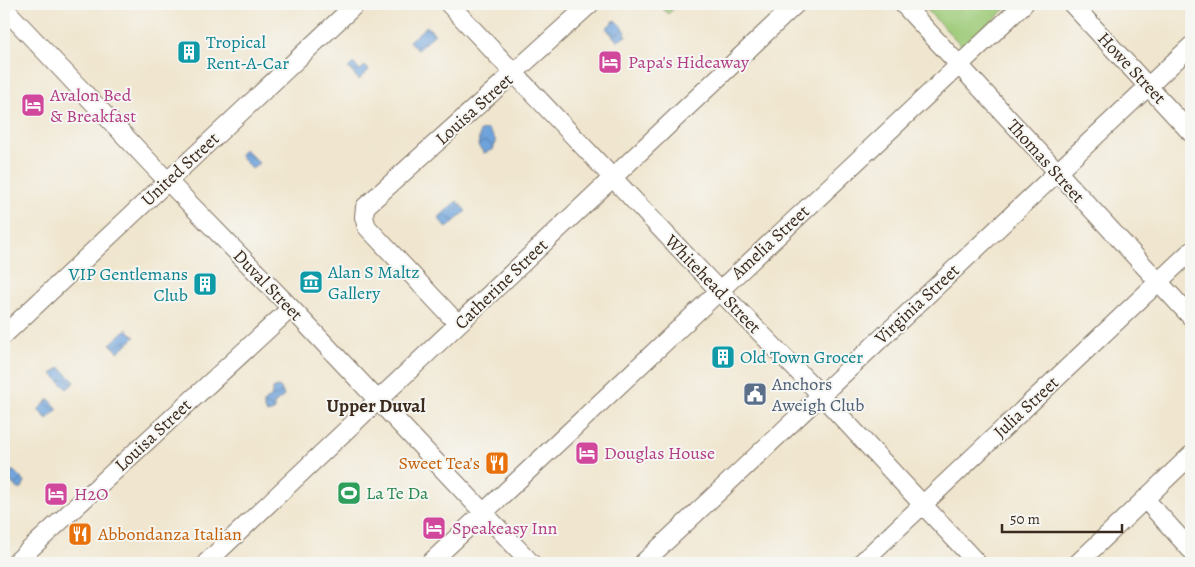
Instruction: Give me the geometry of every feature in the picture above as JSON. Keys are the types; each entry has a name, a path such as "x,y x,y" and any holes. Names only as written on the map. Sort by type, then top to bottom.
{"street":[{"name":"United Street","path":"4,335 356,4"},
{"name":"Whitehead Street","path":"449,4 516,73 718,290 821,395 977,563"},
{"name":"Louisa Street","path":"458,324 368,227 364,217 365,207 516,73 590,4"},
{"name":"Catherine Street","path":"206,563 796,4"},
{"name":"Thomas Street","path":"903,4 1191,317"},
{"name":"Amelia Street","path":"430,563 958,64 1024,4"},
{"name":"Howe Street","path":"1072,4 1191,133"},
{"name":"Duval Street","path":"4,8 167,181 291,308 531,563"},
{"name":"Virginia Street","path":"644,563 1191,46"},
{"name":"Julia Street","path":"861,563 1191,251"},
{"name":"Louisa Street","path":"15,563 291,308"},
{"path":"1078,563 1191,455"},
{"path":"1145,499 1191,550"}],"green space":[{"path":"658,4 679,4 668,14"},
{"path":"921,4 1011,4 963,47"}],"water":[{"path":"615,20 625,30 626,36 617,41 606,28"},
{"path":"427,26 435,34 417,50 409,41"},
{"path":"353,63 360,70 365,66 369,70 359,80 348,68"},
{"path":"488,129 496,141 493,150 484,153 478,146 480,131"},
{"path":"245,149 259,163 252,169 239,155"},
{"path":"457,201 466,211 447,228 438,218"},
{"path":"127,329 135,337 118,352 110,344"},
{"path":"60,367 75,382 67,389 52,374"},
{"path":"281,388 284,396 274,404 274,411 267,413 264,410 264,402 271,397 273,389"},
{"path":"49,399 58,409 47,419 38,410"},
{"path":"9,471 14,471 25,482 22,489 17,489 7,477"},
{"name":"La Te Da","path":"352,484 358,491 346,501 341,495"}],"place":[{"name":"Tropical Rent-A-Car","path":"189,52"},
{"name":"Papa's Hideaway","path":"610,62"},
{"name":"Avalon Bed & Breakfast","path":"33,105"},
{"name":"Alan S Maltz Gallery","path":"311,282"},
{"name":"VIP Gentlemans Club","path":"205,284"},
{"name":"Old Town Grocer","path":"723,357"},
{"name":"Anchors Aweigh Club","path":"755,394"},
{"name":"Douglas House","path":"587,453"},
{"name":"Sweet Tea's","path":"497,463"},
{"name":"La Te Da","path":"349,493"},
{"name":"H2O","path":"56,494"},
{"name":"Speakeasy Inn","path":"434,528"},
{"name":"Abbondanza Italian","path":"80,534"}],"district":[{"name":"Upper Duval","path":"376,406"}]}
